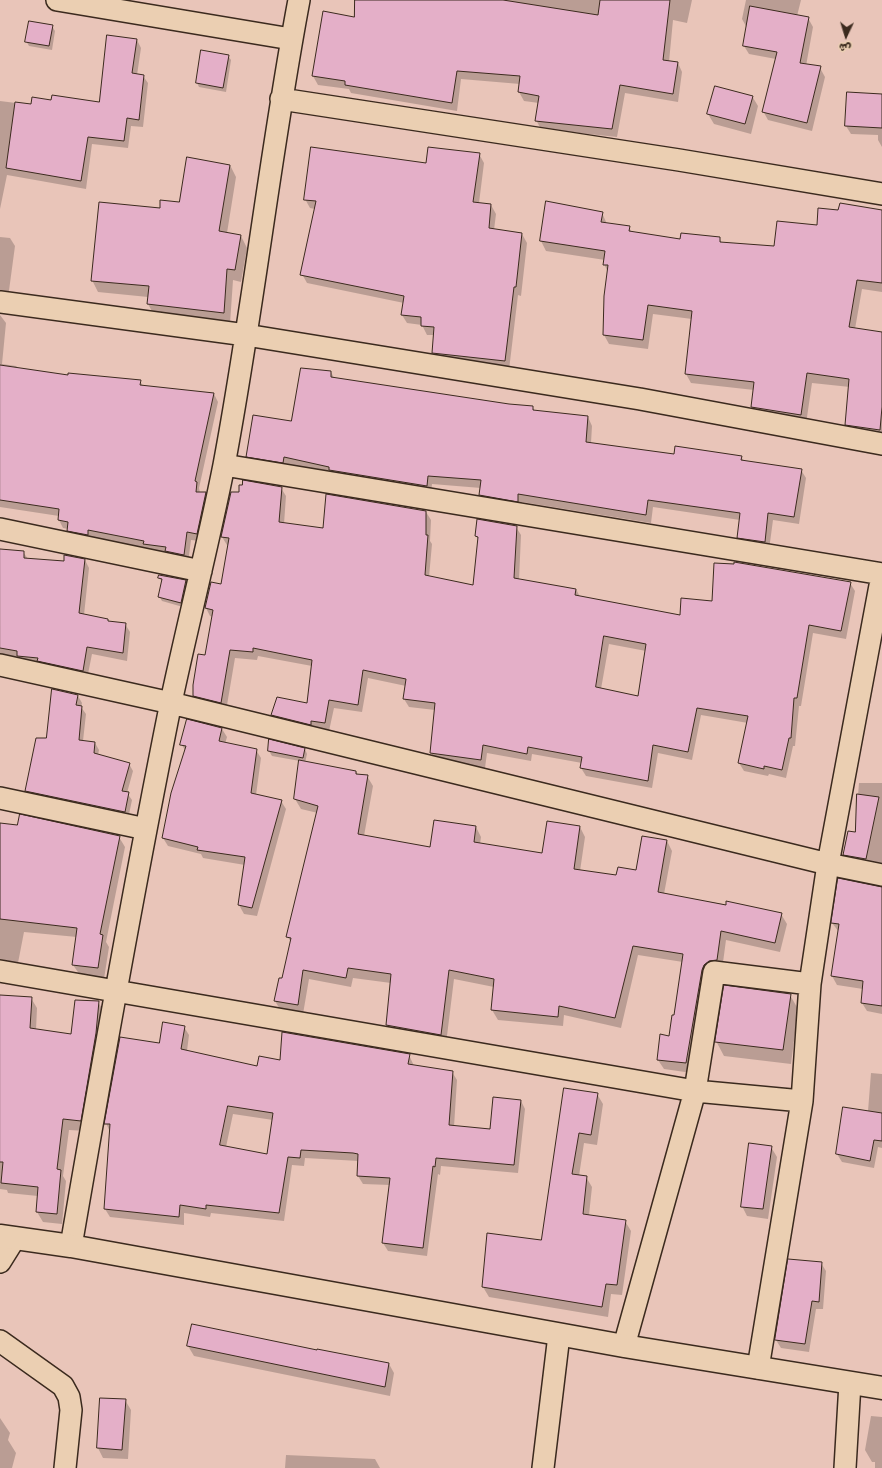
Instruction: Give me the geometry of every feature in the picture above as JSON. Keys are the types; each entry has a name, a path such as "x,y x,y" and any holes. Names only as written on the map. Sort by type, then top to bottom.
{"street":[{"path":"57,0 291,38"},
{"path":"71,1246 115,990 146,829 171,702 224,465 246,335 281,99 299,0"},
{"path":"281,99 679,160 882,194"},
{"path":"0,302 246,335 640,399 882,444"},
{"path":"224,465 882,574 828,864 810,984 802,1101 758,1368"},
{"path":"0,529 201,571"},
{"path":"0,665 171,702 828,864 882,875"},
{"path":"0,798 146,829"},
{"path":"0,971 695,1091 802,1101"},
{"path":"624,1346 695,1091 714,972 810,984"},
{"path":"0,1262 7,1237 71,1246 624,1346 882,1388"},
{"path":"543,1468 560,1334"},
{"path":"0,1341 63,1386 69,1397 72,1410 65,1468"},
{"path":"845,1468 850,1383"}],"building":[{"path":"355,0 503,0 598,15 600,0 670,0 663,60 678,62 673,94 620,85 612,129 535,121 539,96 518,92 520,76 457,71 452,103 345,85 345,81 312,76 323,11 354,17"},
{"path":"750,6 809,17 800,63 821,66 807,123 762,112 777,52 743,46"},
{"path":"29,21 53,25 49,46 25,42"},
{"path":"107,35 137,39 132,73 144,75 139,120 127,118 124,141 88,137 81,181 6,168 15,102 31,104 32,97 51,100 52,95 99,102"},
{"path":"201,50 229,55 223,88 196,83"},
{"path":"715,86 753,96 745,124 707,114"},
{"path":"847,92 882,94 882,128 845,126"},
{"path":"311,147 426,163 428,147 480,153 473,202 491,204 489,228 522,233 505,361 432,353 434,327 421,326 421,317 401,315 404,296 300,275 316,201 304,200"},
{"path":"187,157 230,165 219,231 241,235 235,270 227,269 224,313 147,304 149,286 91,281 99,202 160,208 160,200 179,202"},
{"path":"546,201 603,212 601,222 630,226 629,231 680,239 681,233 720,237 720,242 774,246 777,221 817,225 818,208 838,210 840,203 882,210 882,283 857,280 849,327 882,332 882,407 880,430 845,425 849,379 807,373 801,415 751,407 754,382 685,374 692,311 648,305 643,340 603,335 604,296 608,265 603,265 605,251 540,241"},
{"path":"0,365 68,375 68,373 141,380 140,385 214,393 195,481 197,482 196,492 206,492 197,534 187,532 184,555 165,551 166,547 143,544 144,541 88,530 88,535 67,531 68,522 58,520 59,509 0,500"},
{"path":"301,368 331,371 331,377 509,404 533,406 533,410 588,416 586,442 674,454 675,446 742,456 741,460 802,469 794,517 768,513 765,542 737,538 740,513 648,500 646,515 518,494 518,502 479,495 481,480 428,476 427,486 329,470 329,467 284,457 283,463 246,457 253,415 291,421"},
{"path":"243,480 282,487 279,522 323,528 326,494 426,511 426,535 428,535 425,575 473,585 478,537 475,536 477,519 517,526 514,578 576,589 575,595 680,615 681,598 712,601 714,563 734,564 734,562 851,582 841,631 809,625 797,698 794,698 791,738 789,738 782,770 764,766 764,769 738,763 748,716 697,708 688,752 653,745 648,781 580,768 582,757 528,747 527,754 483,745 481,760 430,753 435,703 403,699 406,679 363,670 358,705 329,700 325,723 311,721 311,725 271,715 277,697 307,703 312,660 253,648 253,652 230,650 221,703 193,696 193,685 198,654 205,655 213,610 205,608 211,582 221,584 229,538 221,537 231,492 239,492 239,485 242,485","holes":["604,636 646,644 638,696 596,687"]},
{"path":"0,549 24,551 24,558 64,561 64,555 85,559 79,613 108,619 108,621 126,623 123,653 87,647 83,671 37,661 38,658 17,656 17,651 0,648"},
{"path":"159,575 186,580 181,603 158,597 162,579 158,578"},
{"path":"52,689 78,695 76,705 82,706 79,740 95,742 94,753 130,763 122,791 129,792 125,812 25,791 36,738 46,738"},
{"path":"187,719 222,728 219,741 257,749 251,793 282,800 252,908 238,905 245,857 197,850 198,847 162,838 171,793 186,746 180,745"},
{"path":"269,739 305,748 303,758 268,751"},
{"path":"299,760 356,771 356,774 368,775 358,834 430,847 434,820 476,826 474,842 542,853 547,821 580,826 574,869 616,875 618,867 636,870 642,836 667,840 658,892 726,905 726,901 782,913 775,943 721,931 717,960 709,961 704,965 702,970 686,1063 657,1060 660,1034 669,1036 672,1015 674,1015 683,954 633,946 615,1018 559,1006 558,1017 491,1010 494,979 449,970 441,1035 386,1025 391,974 348,968 346,978 303,970 298,1005 274,1001 279,978 282,978 291,938 286,937 318,806 294,799"},
{"path":"857,794 879,797 866,859 843,855 848,831 855,832"},
{"path":"20,814 120,836 100,934 103,935 98,968 72,965 77,928 0,919 0,823 17,825"},
{"path":"838,878 882,887 882,1006 861,1003 863,981 831,976 839,924 831,923"},
{"path":"724,985 791,994 783,1050 715,1042"},
{"path":"0,995 32,997 30,1028 71,1034 75,1000 99,1001 96,1033 81,1121 63,1119 57,1169 61,1170 57,1214 36,1212 38,1187 1,1183 3,1162 0,1162"},
{"path":"163,1022 185,1026 181,1049 257,1066 259,1056 280,1060 282,1032 410,1054 408,1064 453,1071 449,1125 490,1129 493,1097 521,1100 514,1165 436,1158 435,1167 433,1166 423,1248 382,1243 390,1178 357,1176 358,1154 353,1153 301,1150 300,1158 288,1157 279,1213 206,1205 206,1209 180,1205 179,1217 104,1209 110,1124 104,1124 120,1037 159,1043","holes":["228,1106 273,1113 267,1154 220,1145"]},
{"path":"564,1088 598,1093 591,1135 579,1133 572,1174 587,1176 583,1214 626,1220 617,1285 606,1284 602,1307 482,1287 487,1233 541,1240"},
{"path":"843,1107 882,1113 882,1141 874,1140 870,1161 836,1154"},
{"path":"749,1143 772,1146 763,1209 741,1207"},
{"path":"788,1259 822,1262 819,1302 812,1301 805,1344 775,1340"},
{"path":"192,1324 317,1350 389,1363 385,1387 187,1346"},
{"path":"100,1398 126,1399 122,1450 97,1448"}]}
